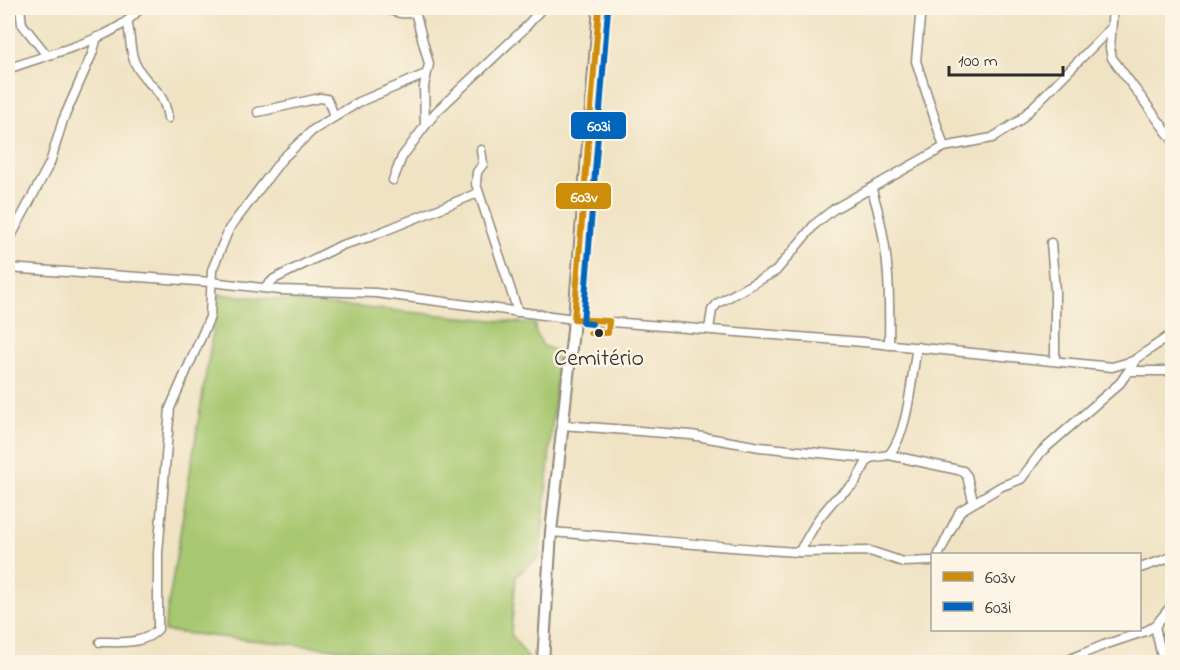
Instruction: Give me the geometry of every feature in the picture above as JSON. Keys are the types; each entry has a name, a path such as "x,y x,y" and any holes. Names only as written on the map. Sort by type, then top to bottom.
{"street":[{"path":"20,8 22,24 46,54"},
{"path":"8,69 97,37 127,21 140,8"},
{"path":"386,8 398,13 416,9 428,58 424,87 425,126"},
{"path":"393,180 402,157 436,112 524,29 542,8"},
{"path":"543,663 551,532 574,319 599,8"},
{"path":"921,8 916,61 944,147"},
{"path":"1113,8 1110,48 1112,58 1173,139"},
{"path":"127,21 133,59 141,73 165,99 168,118"},
{"path":"709,329 712,310 718,303 776,271 823,217 944,147 992,138 1004,132 1019,121 1111,28"},
{"path":"8,242 50,163 63,120 92,54 97,37"},
{"path":"100,642 148,638 158,629 158,553 170,408 210,317 212,270 229,229 297,143 334,115 426,74"},
{"path":"258,112 320,98 327,99 334,115"},
{"path":"481,150 483,164 475,178 478,193 518,312"},
{"path":"872,189 887,246 891,304 889,345"},
{"path":"265,288 274,279 342,245 369,237 478,193"},
{"path":"1051,243 1055,291 1055,360"},
{"path":"8,268 265,288 376,293 574,319 917,347 1112,366 1122,366 1173,334"},
{"path":"889,455 896,447 904,419 917,347"},
{"path":"940,553 960,511 974,501 1021,479 1041,452 1070,429 1130,371 1137,358"},
{"path":"1130,371 1173,371"},
{"path":"562,425 691,435 760,447 869,458 889,455 963,471 967,476 974,501"},
{"path":"799,552 824,512 854,484 869,458"},
{"path":"551,532 648,539 674,544 799,552 870,551 903,562 931,561"},
{"path":"1141,568 1173,556"},
{"path":"1067,662 1155,627 1173,605"},
{"path":"1155,627 1163,663"}],"green space":[{"path":"219,294 535,324 535,330 543,346 559,352 540,556 516,576 511,634 531,662 461,662 164,631"}],"transit line":[{"name":"603v","path":"590,333 608,333 609,321 574,319 599,8"},
{"name":"603i","path":"592,324 583,323 608,9"}],"place":[{"name":"Cemitério","path":"599,333"}]}
